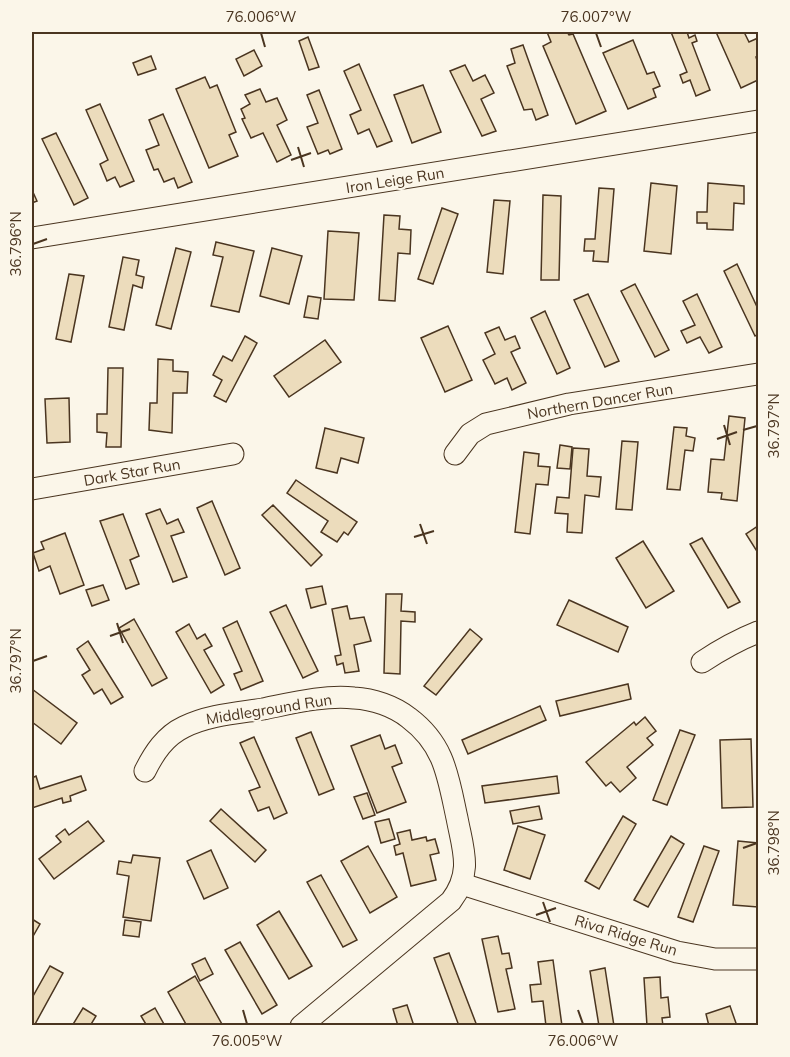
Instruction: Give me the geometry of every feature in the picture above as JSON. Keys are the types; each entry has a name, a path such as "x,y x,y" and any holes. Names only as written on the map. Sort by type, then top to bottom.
{"street":[{"name":"Iron Leige Run","path":"32,238 759,122"},
{"name":"Northern Dancer Run","path":"455,454 470,434 486,424 569,404 759,374"},
{"name":"Dark Star Run","path":"32,489 233,454"},
{"path":"702,662 722,648 759,632"},
{"name":"Middleground Run","path":"145,771 153,755 168,738 182,728 202,719 327,698 355,698 387,705 423,729 440,752 447,770 463,849 465,866 462,884"},
{"path":"301,1026 451,901 462,884"},
{"name":"Riva Ridge Run","path":"462,884 677,952 715,959 759,959"}],"building":[{"path":"547,32 573,34 606,111 576,124 543,46 551,42"},
{"path":"671,32 687,32 689,38 695,35 697,41 692,43 710,90 696,96 690,80 683,83 680,75 687,72"},
{"path":"716,32 744,32 749,42 758,38 758,56 756,57 758,80 741,88"},
{"path":"308,37 319,67 309,70 299,41"},
{"path":"633,40 647,74 654,72 660,86 653,89 656,97 628,109 603,53"},
{"path":"523,45 548,115 536,120 532,109 524,110 507,66 515,63 511,49"},
{"path":"254,50 262,66 244,76 236,59"},
{"path":"151,56 156,69 138,75 133,63"},
{"path":"359,64 392,141 377,147 369,129 358,134 350,115 361,110 344,71"},
{"path":"465,65 473,81 485,75 494,93 481,99 496,131 482,136 450,71"},
{"path":"205,77 210,88 217,85 236,132 229,135 238,156 209,168 176,89"},
{"path":"423,85 441,132 412,143 394,95"},
{"path":"260,89 266,102 277,98 287,120 277,125 291,155 277,162 263,133 251,138 242,119 245,118 241,109 250,104 245,95"},
{"path":"319,90 342,149 330,154 328,150 318,154 307,127 318,123 307,95"},
{"path":"100,104 134,181 120,187 115,177 107,181 100,164 108,160 86,110"},
{"path":"163,114 192,182 178,188 174,178 164,182 158,169 154,170 146,150 159,145 149,120"},
{"path":"56,133 88,198 74,205 42,139"},
{"path":"651,183 677,186 671,254 644,251"},
{"path":"708,183 744,186 744,204 734,203 733,230 707,229 707,223 697,223 697,212 707,212"},
{"path":"599,188 614,189 608,262 593,261 594,251 584,251 585,239 595,239"},
{"path":"32,190 37,201 32,203"},
{"path":"543,195 561,196 559,280 541,280"},
{"path":"494,200 510,201 503,274 487,272"},
{"path":"442,208 458,214 433,284 418,279"},
{"path":"384,215 400,216 399,229 411,230 410,254 398,253 395,301 379,300"},
{"path":"328,231 359,233 354,300 324,299"},
{"path":"216,242 254,251 239,312 211,306 223,257 213,255"},
{"path":"176,248 191,252 171,329 156,325"},
{"path":"272,248 302,256 289,304 260,296"},
{"path":"123,257 139,260 136,275 144,277 142,288 133,285 124,330 109,327"},
{"path":"737,264 758,309 758,334 755,336 724,271"},
{"path":"69,274 84,276 71,342 56,339"},
{"path":"635,284 669,350 655,357 621,291"},
{"path":"588,294 619,361 605,367 574,300"},
{"path":"697,294 722,347 709,353 700,337 687,343 681,331 695,325 683,301"},
{"path":"308,296 321,298 318,319 304,317"},
{"path":"545,311 570,368 557,374 531,318"},
{"path":"448,326 472,380 445,392 421,338"},
{"path":"499,327 505,340 515,336 520,348 511,352 526,383 512,390 507,378 495,384 483,360 495,354 485,333"},
{"path":"245,336 257,343 226,402 214,396 222,380 213,375 223,356 232,361"},
{"path":"325,340 341,362 289,397 274,376"},
{"path":"158,359 173,360 173,371 188,372 187,393 173,393 172,433 149,430 150,403 157,403"},
{"path":"108,368 123,368 121,447 106,447 107,433 97,432 97,414 107,414"},
{"path":"69,398 70,442 47,443 45,399"},
{"path":"729,416 745,418 737,501 721,499 722,493 708,492 711,459 724,460"},
{"path":"674,427 687,428 686,436 695,438 693,451 685,450 680,490 667,489"},
{"path":"325,428 364,438 358,463 341,458 337,473 316,468"},
{"path":"622,441 638,442 632,510 616,509"},
{"path":"560,445 572,447 570,469 557,468"},
{"path":"573,448 589,449 587,476 601,477 599,497 585,495 582,533 567,532 568,514 555,513 557,497 569,498"},
{"path":"524,452 539,454 538,466 550,467 548,485 536,484 530,534 515,532"},
{"path":"296,480 357,522 348,535 344,532 337,542 321,532 328,521 287,493"},
{"path":"212,501 240,568 225,575 197,508"},
{"path":"273,505 322,555 311,566 262,515"},
{"path":"160,509 167,524 178,519 184,532 171,536 187,577 173,582 146,514"},
{"path":"123,514 139,556 130,560 139,584 126,589 100,521"},
{"path":"758,526 758,553 746,534"},
{"path":"65,533 84,585 60,594 50,566 39,571 33,553 44,549 41,542"},
{"path":"702,538 740,602 728,608 690,544"},
{"path":"643,541 674,591 646,608 616,558"},
{"path":"103,585 109,600 92,606 86,590"},
{"path":"322,586 326,604 311,608 306,589"},
{"path":"386,594 402,594 401,611 415,612 415,622 401,621 400,674 384,673"},
{"path":"569,600 628,627 618,652 557,625"},
{"path":"286,605 318,671 303,678 270,612"},
{"path":"347,606 350,619 364,617 371,641 354,645 359,671 345,673 343,663 337,665 335,656 341,655 332,609"},
{"path":"134,619 167,678 152,686 119,628"},
{"path":"237,621 263,681 241,690 234,674 242,671 223,628"},
{"path":"189,624 197,639 205,634 212,646 204,650 224,685 211,693 176,632"},
{"path":"470,629 482,639 436,695 424,686"},
{"path":"88,641 123,697 111,704 102,689 94,694 82,675 90,670 77,649"},
{"path":"628,684 631,699 560,716 556,701"},
{"path":"32,689 77,723 61,744 32,722"},
{"path":"540,706 546,720 468,754 462,740"},
{"path":"645,717 656,731 647,738 653,745 627,767 636,778 620,792 611,782 606,786 586,762 634,722 636,725"},
{"path":"680,730 695,735 667,805 653,800"},
{"path":"311,732 334,789 319,795 296,738"},
{"path":"380,735 385,749 395,745 402,763 392,767 406,802 377,813 351,746"},
{"path":"254,737 287,813 274,819 269,807 258,811 249,791 260,787 240,743"},
{"path":"751,739 753,807 722,808 720,740"},
{"path":"36,776 40,789 81,776 86,790 70,796 71,801 63,803 62,798 32,808 32,778"},
{"path":"557,776 559,793 485,803 482,786"},
{"path":"367,793 375,815 363,819 354,797"},
{"path":"539,806 542,819 513,824 510,811"},
{"path":"221,809 266,850 255,862 210,821"},
{"path":"623,816 636,824 599,889 585,881"},
{"path":"389,819 395,839 381,843 375,822"},
{"path":"88,821 104,841 54,879 39,859 61,842 56,836 65,829 69,835"},
{"path":"518,826 545,835 530,879 504,870"},
{"path":"410,830 412,840 426,837 427,841 435,839 439,853 430,855 436,880 411,886 403,853 396,855 394,846 400,844 397,833"},
{"path":"671,836 684,844 648,907 634,900"},
{"path":"738,841 758,843 758,907 733,905"},
{"path":"368,846 397,897 370,913 341,861"},
{"path":"704,846 719,851 693,922 678,917"},
{"path":"211,850 228,888 204,899 187,861"},
{"path":"133,855 160,858 151,921 123,917 129,876 117,874 119,861 131,863"},
{"path":"321,875 357,940 343,947 307,882"},
{"path":"279,911 312,966 289,979 257,925"},
{"path":"32,919 40,924 32,938"},
{"path":"125,920 141,922 139,937 123,935"},
{"path":"498,936 502,954 509,953 512,968 506,969 515,1009 498,1012 482,939"},
{"path":"240,942 277,1005 262,1014 225,950"},
{"path":"449,953 477,1026 459,1026 434,958"},
{"path":"205,958 213,974 200,981 192,964"},
{"path":"553,960 562,1026 546,1026 543,1001 532,1002 530,985 541,984 538,962"},
{"path":"50,966 63,973 32,1026 32,998"},
{"path":"605,968 614,1026 599,1026 590,971"},
{"path":"195,976 223,1026 187,1026 168,992"},
{"path":"660,977 661,998 668,997 670,1017 662,1018 663,1026 647,1026 644,978"},
{"path":"407,1005 414,1026 398,1026 393,1009"},
{"path":"730,1006 737,1026 709,1026 706,1014"},
{"path":"83,1008 96,1016 90,1026 72,1026"},
{"path":"155,1008 165,1026 147,1026 141,1016"}]}
